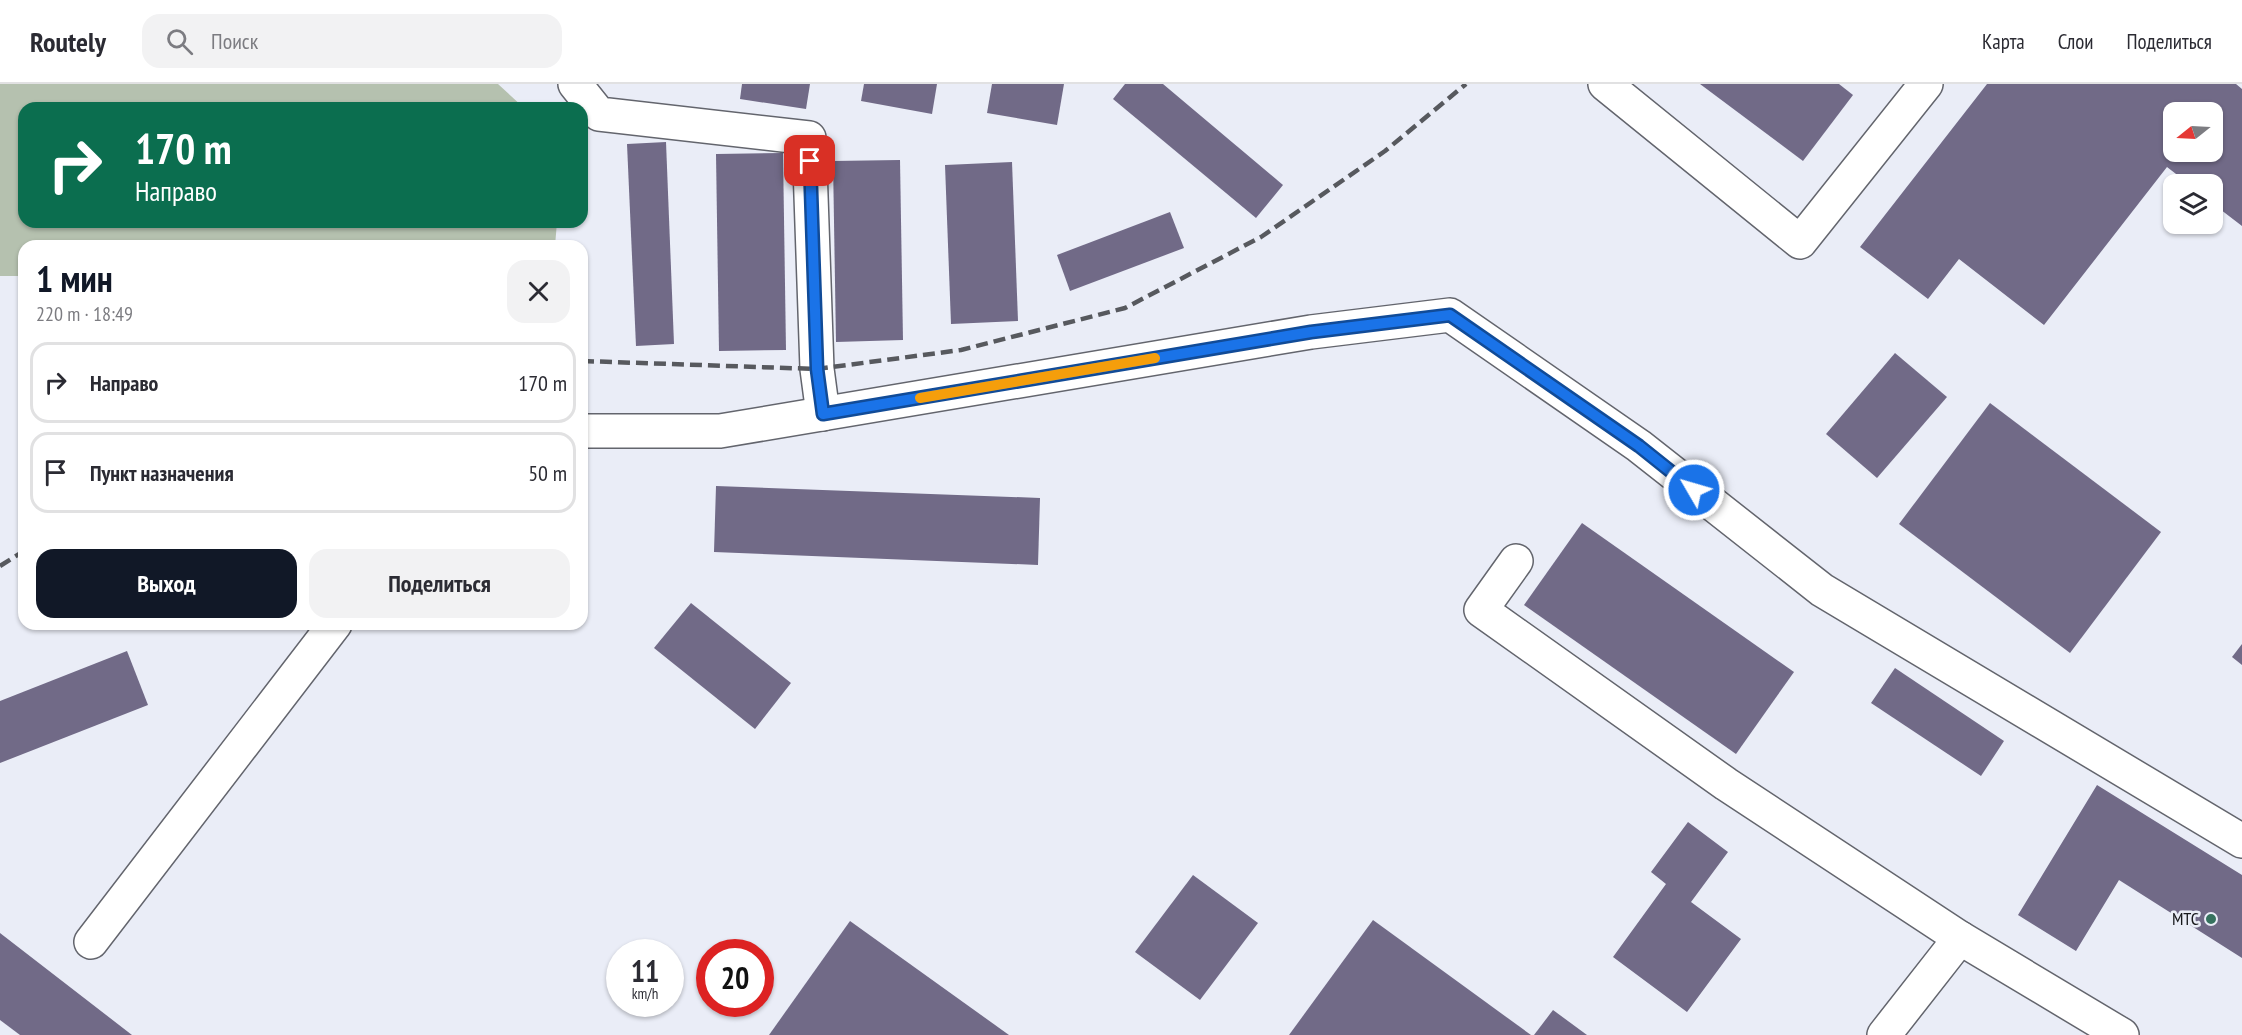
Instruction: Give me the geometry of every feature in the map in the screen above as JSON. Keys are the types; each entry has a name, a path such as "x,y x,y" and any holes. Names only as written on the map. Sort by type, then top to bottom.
{"lane":[{"path":"575,84 599,114 809,138 817,369 823,414"},
{"path":"1605,84 1800,242 1926,84"},
{"path":"588,430 720,431 1311,332 1450,315 1639,446 1822,590 2242,841"},
{"path":"1516,561 1481,610 1726,784 1960,938 2122,1035"},
{"path":"91,942 330,630"},
{"path":"1884,1035 1960,938"}],"green space":[{"path":"0,84 498,84 518,102 18,102 18,228 556,228 556,240 18,240 18,276 0,276"}],"building":[{"path":"742,84 810,84 806,109 740,99"},
{"path":"864,84 937,84 932,114 861,101"},
{"path":"992,84 1064,84 1057,125 987,113"},
{"path":"1125,84 1163,84 1283,185 1256,218 1113,99"},
{"path":"1700,84 1839,84 1853,95 1803,161"},
{"path":"1987,84 2236,84 2242,89 2242,226 2223,211 2223,174 2176,174 2167,167 2044,325 1959,259 1928,299 1860,247"},
{"path":"666,142 674,344 636,346 627,144"},
{"path":"783,153 786,350 719,351 716,154"},
{"path":"900,160 903,340 836,342 833,161"},
{"path":"1012,162 1018,321 951,324 945,165"},
{"path":"1170,212 1184,248 1070,291 1057,255"},
{"path":"1895,353 1947,397 1877,478 1826,434"},
{"path":"1990,403 2161,532 2070,653 1899,524"},
{"path":"716,486 1040,498 1038,565 714,552"},
{"path":"1582,523 1794,672 1736,754 1524,605"},
{"path":"691,603 791,683 755,729 654,648"},
{"path":"2242,644 2242,665 2232,657"},
{"path":"127,651 148,705 0,763 0,701"},
{"path":"1895,668 2004,741 1981,776 1871,703"},
{"path":"2097,785 2242,875 2242,958 2119,880 2076,951 2018,915"},
{"path":"1688,822 1728,852 1691,902 1741,939 1687,1012 1613,957 1666,884 1651,872"},
{"path":"1193,875 1258,923 1200,1000 1135,952"},
{"path":"1373,920 1531,1035 1289,1035"},
{"path":"850,921 1009,1035 769,1035"},
{"path":"0,933 132,1035 20,1035 0,1020"},
{"path":"1553,1010 1587,1035 1534,1035"}],"railway":[{"path":"588,361 817,369 961,350 1125,308 1261,237 1385,151 1466,84"},
{"path":"0,566 18,555"}],"slow traffic":[{"path":"920,398 1155,358"}],"place":[{"name":"МТС","path":"2211,919"}],"route":[{"path":"810,161 817,369 823,414 1311,332 1450,315 1639,446 1694,490"}]}
